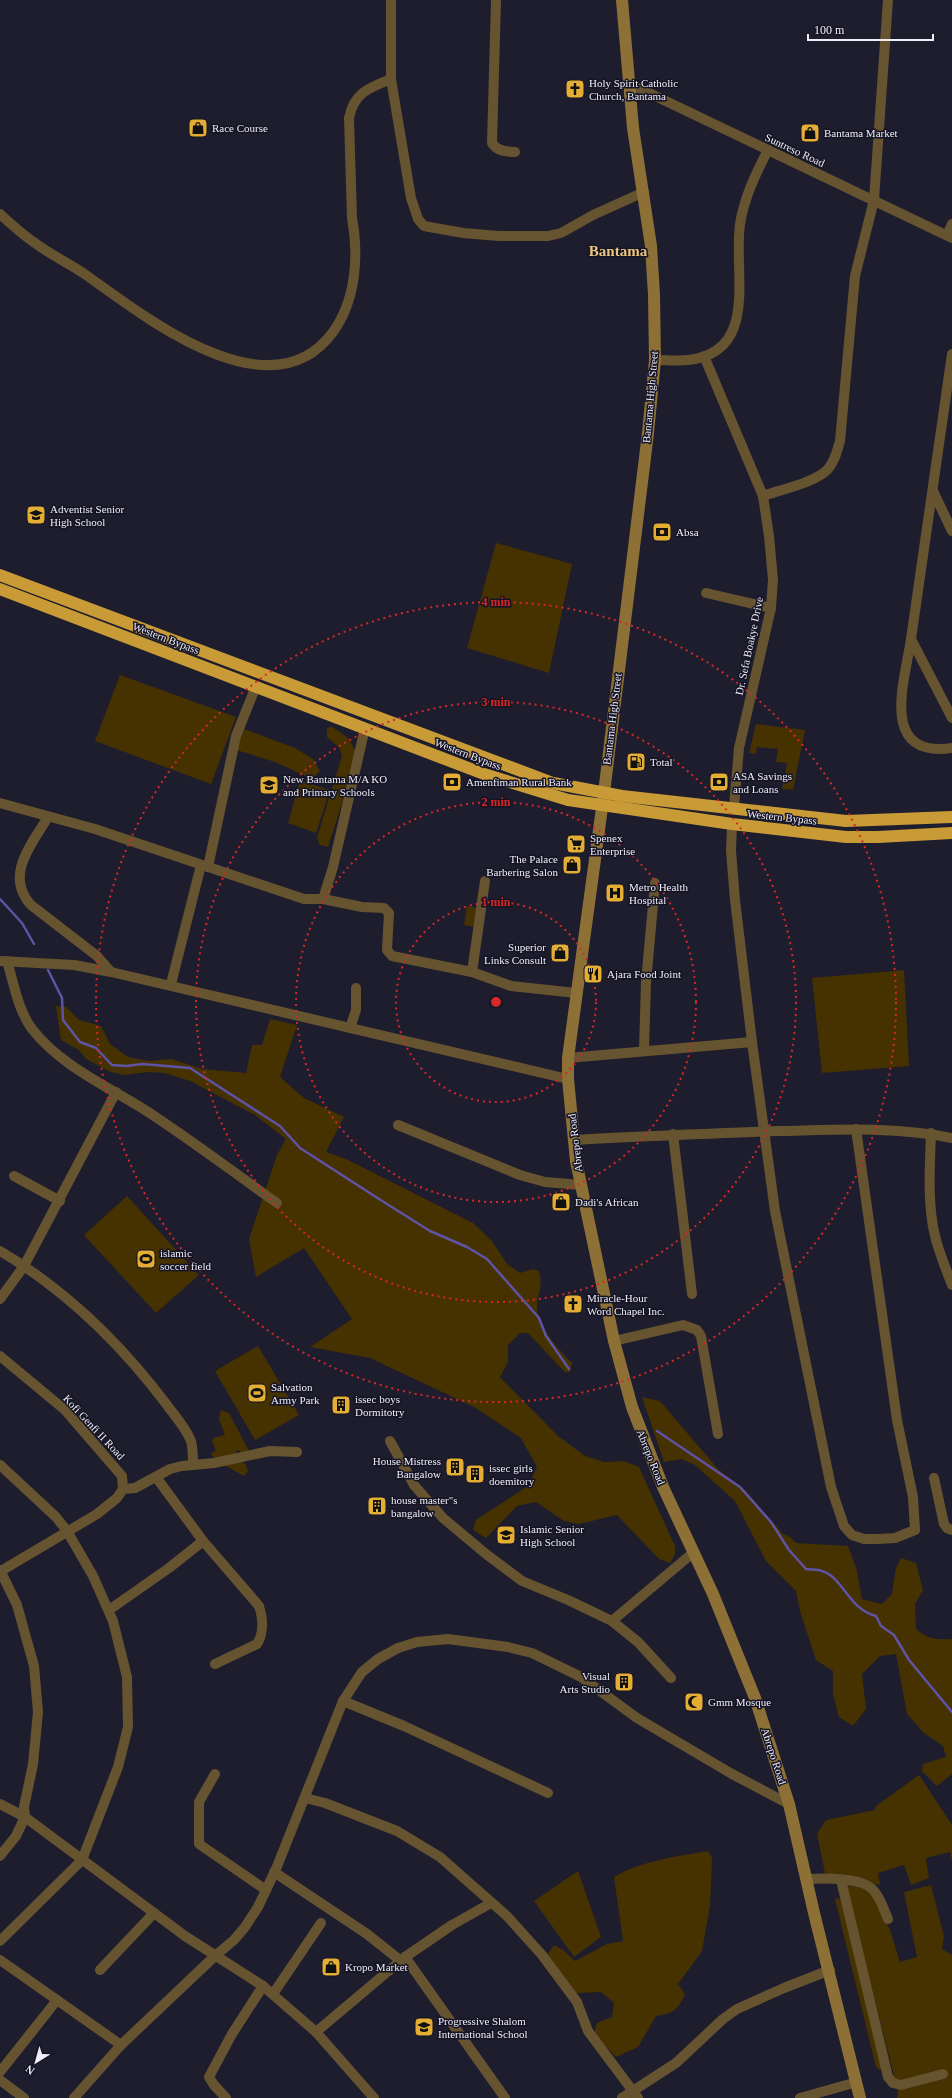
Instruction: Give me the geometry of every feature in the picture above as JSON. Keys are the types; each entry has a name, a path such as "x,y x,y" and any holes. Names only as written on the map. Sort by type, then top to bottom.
{"highway":[{"name":"Western Bypass","path":"0,575 509,768 553,783 604,793 846,821 887,821 952,817"},
{"name":"Western Bypass","path":"0,589 505,781 568,800 602,807 846,837 952,833"},
{"path":"887,821 890,836"}],"main road":[{"name":"Bantama High Street","path":"604,793 648,433 655,360 654,295 644,192 633,128 628,83 622,0"},
{"name":"Abrepo Road","path":"604,793 568,1058 568,1079 574,1140 581,1185 614,1341 632,1407 647,1450 694,1552 755,1698 789,1804 814,1913 830,1970 860,2098"}],"street":[{"path":"391,0 391,79 410,198 416,215 424,226 456,232 499,236 548,236 561,233 593,215 644,192"},
{"path":"496,0 492,143 495,147 504,152 515,152"},
{"path":"763,496 814,478 827,470 836,456 840,441 855,276 874,200 888,0"},
{"path":"0,214 35,243 180,338 222,357 256,365 283,364 305,356 326,340 339,323 350,300 354,282 354,230 349,118 352,105 359,95 391,79"},
{"name":"Suntreso Road","path":"628,83 950,237"},
{"path":"655,360 689,360 716,352 728,342 734,330 738,314 740,223 754,177 768,150"},
{"path":"950,237 952,224"},
{"path":"952,354 900,711 902,724 907,734 916,742 928,747 952,748"},
{"name":"Dr. Sefa Boakye Drive","path":"704,356 763,496 769,536 773,580 771,608 739,748 734,807"},
{"path":"933,491 952,531"},
{"path":"706,593 771,608"},
{"path":"911,639 952,718"},
{"path":"171,984 205,866 236,736 256,686"},
{"path":"323,899 333,868 365,728"},
{"path":"0,803 95,829 304,899 323,899 362,907 384,908 389,913 387,950 392,956 472,972 511,986 576,993"},
{"path":"48,817 21,862 20,876 24,897 31,905 97,956 111,972"},
{"path":"732,824 731,851 735,900 752,1042 775,1211 831,1487 844,1526 852,1535 864,1539 895,1538 915,1530 913,1497 897,1420 877,1287 856,1129"},
{"path":"472,972 485,881"},
{"path":"644,1051 646,982 655,883"},
{"path":"277,1203 146,1111 63,1059 46,1046 31,1028 20,1008 4,961 74,965 171,984 568,1079"},
{"path":"350,1028 356,1010 356,988"},
{"path":"568,1058 752,1042"},
{"path":"0,1299 24,1266 60,1201 116,1092"},
{"path":"398,1125 520,1174 545,1182 581,1185"},
{"path":"574,1140 673,1134 856,1129 931,1133 952,1138"},
{"path":"931,1133 930,1193 932,1221 939,1249 952,1285"},
{"path":"673,1134 692,1294"},
{"path":"14,1176 60,1201"},
{"path":"0,1251 66,1296 111,1339 153,1387 187,1433 193,1449 193,1465"},
{"path":"614,1341 683,1325 697,1330 701,1336 718,1434"},
{"name":"Kofi Genfi II Road","path":"0,1356 65,1410 122,1476 123,1489"},
{"path":"390,1441 414,1485 443,1518 486,1554 522,1581 568,1600 612,1621 638,1642 671,1678"},
{"path":"0,1856 16,1836 25,1817 24,1806 33,1764 38,1712 34,1666 17,1605 1,1570 97,1514 117,1498 123,1489 135,1488 170,1469 214,1463 270,1451 297,1452"},
{"path":"0,1465 56,1517 67,1531 93,1576 113,1621 127,1677 128,1727 118,1767 82,1860 0,1941"},
{"path":"156,1477 203,1541 259,1606 262,1615 261,1638 257,1644 215,1664"},
{"path":"934,1478 944,1524 952,1530"},
{"path":"109,1610 170,1568 203,1541"},
{"path":"612,1621 694,1552"},
{"path":"74,2098 121,2045 216,1954 234,1940 244,1927 258,1907 274,1872 343,1701 362,1672 378,1659 398,1648 417,1642 448,1639 508,1647 532,1653 581,1678 637,1718 732,1774 789,1804"},
{"path":"343,1701 404,1726 548,1793"},
{"path":"216,1774 200,1802 199,1844 266,1890"},
{"path":"305,1798 397,1831 440,1857 491,1904 507,1916 542,1955 577,2002 588,2031 635,2094"},
{"path":"0,1804 25,1817 154,1913 263,1986 316,2032 374,2098"},
{"path":"274,1872 403,1959 504,2098"},
{"path":"807,1879 841,1880 866,1884 874,1890 888,1920"},
{"path":"841,1880 888,2077 893,2083 901,2084 943,2074"},
{"path":"316,2032 403,1959 452,1924 491,1904"},
{"path":"100,1970 154,1913"},
{"path":"273,1994 321,1923"},
{"path":"0,1960 121,2045"},
{"path":"622,2098 635,2094 676,2063 723,2018 737,2009 830,1970"},
{"path":"226,2098 209,2077 232,2034 263,1986"},
{"path":"0,2072 57,2000"},
{"path":"0,2080 24,2098"},
{"path":"800,2098 857,2082"}],"shaded area":[{"path":"496,543 572,564 549,673 467,648"},
{"path":"120,675 236,717 211,784 95,741"},
{"path":"756,724 805,730 793,790 782,789 787,763 776,762 778,749 757,747 756,754 749,753"},
{"path":"236,726 295,748 313,759 320,771 312,779 275,762 233,749 232,737"},
{"path":"331,726 348,738 356,752 353,769 328,847 320,845 317,838 342,756 339,747 327,737 327,729"},
{"path":"300,781 330,790 316,833 288,823"},
{"path":"467,906 478,908 475,927 464,925"},
{"path":"904,970 909,1066 822,1073 812,978"},
{"path":"56,1006 66,1007 79,1020 101,1026 110,1044 128,1057 149,1061 171,1059 203,1069 246,1073 252,1045 262,1045 270,1019 297,1025 280,1077 304,1098 344,1117 326,1152 346,1159 473,1223 492,1241 507,1264 520,1273 533,1269 539,1271 541,1282 537,1308 541,1323 550,1338 572,1363 570,1372 565,1372 528,1333 520,1333 508,1345 508,1362 500,1377 558,1436 585,1456 604,1462 624,1461 639,1467 675,1546 675,1554 670,1563 659,1559 617,1515 579,1524 564,1521 536,1502 517,1506 486,1538 473,1530 476,1520 528,1486 537,1467 521,1438 474,1407 370,1358 310,1347 352,1319 304,1248 256,1277 249,1239 277,1155 286,1139 255,1115 190,1081 165,1073 148,1072 124,1075 111,1072 86,1059 79,1050 61,1040"},
{"name":"islamic soccer field","path":"127,1196 199,1275 156,1313 84,1235"},
{"name":"Salvation Army Park","path":"258,1346 299,1415 255,1440 215,1371"},
{"path":"642,1397 660,1401 718,1469 745,1490 783,1534 790,1537 796,1543 848,1546 857,1571 862,1599 882,1604 892,1594 896,1568 901,1558 916,1563 923,1590 915,1604 916,1629 928,1637 952,1639 952,1774 937,1786 922,1771 923,1764 946,1757 943,1746 924,1733 907,1714 896,1654 880,1656 862,1674 866,1709 853,1726 839,1717 833,1695 833,1671 816,1660 800,1611 796,1591 766,1561 735,1501 695,1465 681,1459 664,1462"},
{"path":"221,1410 229,1413 249,1451 243,1453 238,1450 233,1455 246,1465 248,1471 244,1476 217,1461 211,1454 216,1450 212,1442 213,1438 225,1435 219,1419"},
{"path":"919,1775 952,1825 952,1860 950,1852 926,1858 929,1878 911,1885 904,1865 878,1873 880,1885 825,1873 817,1834 826,1820 875,1810 876,1806"},
{"path":"708,1851 712,1858 710,1906 702,1951 678,1984 685,1994 677,2008 667,2014 656,2016 638,2047 616,2057 594,2034 597,2023 612,2017 614,2003 601,1992 576,1993 547,1955 554,1945 563,1950 575,1961 607,1944 623,1941 614,1877 625,1871 647,1863"},
{"path":"578,1871 601,1937 574,1957 534,1901"},
{"path":"849,1885 870,1890 890,1930 900,1962 917,1957 904,1892 931,1885 944,1936 942,1949 952,1955 952,2098 897,2098 898,2091 846,1886"},
{"path":"838,1898 844,1904 882,2069 880,2070 876,2067 835,1899"}],"waterway":[{"path":"0,899 22,923 34,944"},
{"path":"48,970 62,998 63,1020 80,1042 96,1048 112,1065 127,1066 142,1064 190,1068 280,1126 300,1148 379,1199 430,1231 467,1247 487,1259 539,1318 546,1336 569,1369"},
{"path":"657,1431 740,1487 771,1522 789,1550 806,1569 820,1570 829,1574 859,1607 876,1616 881,1626 894,1635 909,1660 952,1712"}],"place":[{"name":"Holy Spirit Catholic Church, Bantama","path":"575,89"},
{"name":"Race Course","path":"198,128"},
{"name":"Bantama Market","path":"810,133"},
{"name":"Adventist Senior High School","path":"36,515"},
{"name":"Absa","path":"662,532"},
{"name":"Total","path":"636,762"},
{"name":"Amenfiman Rural Bank","path":"452,782"},
{"name":"ASA Savings and Loans","path":"719,782"},
{"name":"New Bantama M/A KO and Primary Schools","path":"269,785"},
{"name":"Spenex Enterprise","path":"576,844"},
{"name":"The Palace Barbering Salon","path":"572,865"},
{"name":"Metro Health Hospital","path":"615,893"},
{"name":"Superior Links Consult","path":"560,953"},
{"name":"Ajara Food Joint","path":"593,974"},
{"name":"Dadi's African","path":"561,1202"},
{"name":"islamic soccer field","path":"146,1259"},
{"name":"Miracle-Hour Word Chapel Inc.","path":"573,1304"},
{"name":"Salvation Army Park","path":"257,1393"},
{"name":"issec boys Dormitotry","path":"341,1405"},
{"name":"House Mistress Bangalow","path":"455,1467"},
{"name":"issec girls doemitory","path":"475,1474"},
{"name":"house master\"s bangalow","path":"377,1506"},
{"name":"Islamic Senior High School","path":"506,1535"},
{"name":"Visual Arts Studio","path":"624,1682"},
{"name":"Gmm Mosque","path":"694,1702"},
{"name":"Kropo Market","path":"331,1967"},
{"name":"Progressive Shalom International School","path":"424,2027"}],"district":[{"name":"Bantama","path":"618,251"}]}
